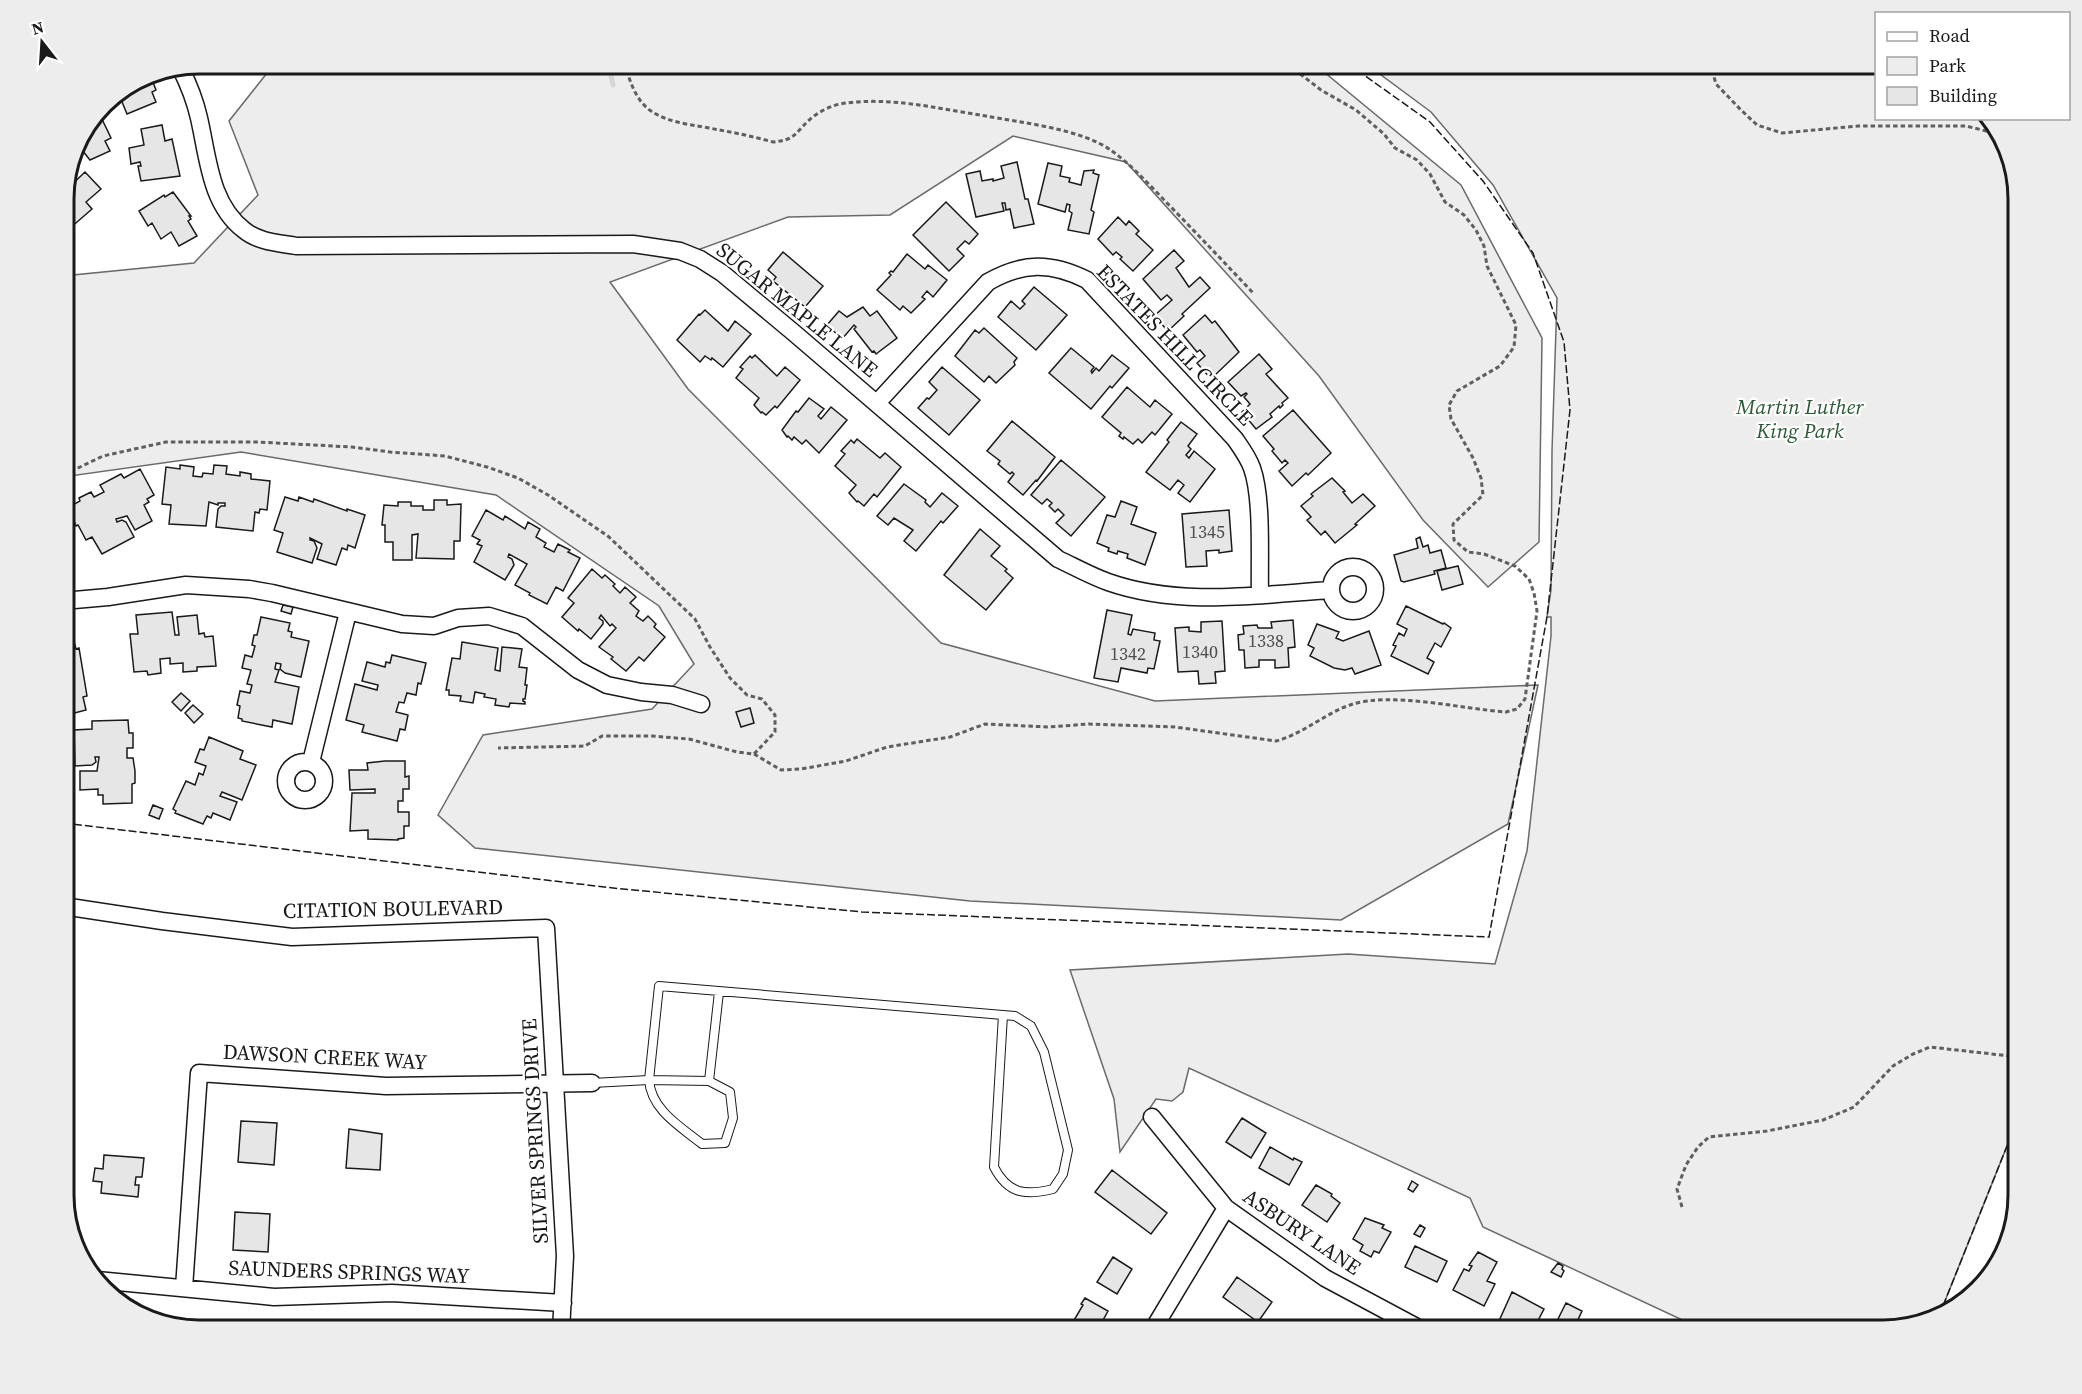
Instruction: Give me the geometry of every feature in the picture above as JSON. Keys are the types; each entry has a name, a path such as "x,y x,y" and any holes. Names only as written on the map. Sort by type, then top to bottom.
{"street":[{"name":"SUGAR MAPLE LANE","path":"184,75 199,116 206,156 218,198 228,214 245,231 267,242 296,246 633,244 680,251 700,259 722,273 1058,559 1111,583 1165,595 1184,597 1330,590"},
{"name":"ESTATES HILL CIRCLE","path":"877,404 988,282 1004,272 1025,267 1044,267 1071,272 1087,280 1235,439 1247,455 1253,470 1257,495 1260,594"},
{"path":"74,600 186,585 249,589 402,624 434,626 458,618 489,616 522,626 578,670 607,685 672,695 701,704"},
{"path":"311,762 348,612"},
{"name":"CITATION BOULEVARD","path":"74,908 292,937 546,928"},
{"name":"SILVER SPRINGS DRIVE","path":"546,928 565,1256 562,1320"},
{"name":"DAWSON CREEK WAY","path":"184,1288 199,1073 386,1086 592,1083"},
{"name":"ASBURY LANE","path":"1152,1117 1226,1208 1325,1278 1403,1320"},
{"path":"1159,1320 1226,1208"},
{"name":"SAUNDERS SPRINGS WAY","path":"107,1281 274,1297 392,1293 563,1303"}],"lane":[{"path":"592,1083 649,1080 709,1081 730,1092 733,1118 725,1143 702,1144 662,1112 650,1090 649,1080 659,986 1015,1016 1031,1026 1044,1052 1068,1150 1063,1174 1053,1189 1037,1193 1020,1193 1000,1179 994,1167 1003,1015"},
{"path":"709,1081 719,992"}],"path":[{"path":"628,73 640,100 650,111 681,123 773,142 784,141 799,132 807,121 834,104 854,102 891,103 959,112 1048,127 1079,136 1110,149 1133,168 1253,292"},
{"path":"498,748 585,746 602,736 651,736 689,739 737,752 754,754 781,770 846,761 887,747 950,737 986,724 1049,727 1089,724 1175,726 1276,741 1288,738 1322,717 1353,703 1385,699 1506,712 1517,709 1525,699 1528,685 1537,611 1534,593 1529,579 1515,566 1484,554 1468,552 1454,540 1453,524 1483,495 1481,478 1451,419 1449,405 1457,391 1500,366 1514,347 1516,325 1487,266 1484,246 1476,230 1464,215 1445,202 1430,174 1417,160 1395,148 1356,110 1321,90 1299,73"},
{"path":"1713,73 1716,84 1757,125 1782,133 1858,126 1966,126 1989,132"},
{"path":"74,469 103,456 166,442 257,442 352,447 445,456 487,466 518,478 548,495 609,537 695,619 730,678 747,695 762,699 775,715 775,732 754,754"},
{"path":"1682,1207 1677,1189 1686,1165 1698,1147 1709,1137 1767,1131 1823,1120 1854,1107 1893,1066 1930,1047 2008,1056"}],"green space":[{"path":"267,73 1325,73 1461,185 1542,338 1539,542 1488,587 1423,520 1319,376 1126,162 1013,136 890,215 788,217 610,282 688,389 941,643 1155,701 1538,685 1508,824 1341,920 970,901 475,848 438,815 483,735 652,709 694,664 659,606 496,495 241,452 74,475 74,275 194,263 258,195 229,121"},
{"name":"Martin Luther King Park","path":"1378,73 1875,73 1875,120 1981,120 1996,143 2004,166 2008,198 2008,1144 1943,1305 1932,1311 1900,1319 1884,1320 1682,1320 1483,1227 1470,1198 1189,1068 1183,1092 1172,1101 1156,1099 1120,1152 1114,1099 1070,970 1348,954 1495,964 1527,851 1551,636 1551,617 1547,617 1551,590 1552,451 1557,298 1493,185 1431,112"}],"building":[{"path":"153,82 156,90 152,92 156,102 127,114 121,100"},
{"path":"102,119 111,138 105,141 110,151 90,160 83,151"},
{"path":"162,125 165,141 172,139 180,176 141,181 138,166 141,166 140,162 131,164 129,148 144,145 141,129"},
{"path":"1017,162 1025,199 1028,199 1034,224 1014,228 1010,209 1006,210 1005,203 1002,203 1004,211 976,217 966,174 980,171 982,181 993,179 993,181 1004,178 1001,166"},
{"path":"1048,163 1062,166 1060,176 1070,178 1069,182 1081,185 1084,171 1094,170 1093,173 1099,175 1091,210 1094,212 1089,234 1068,230 1072,213 1069,211 1070,205 1067,204 1065,212 1038,204"},
{"path":"85,172 101,189 86,202 92,209 74,225 74,190 75,181"},
{"path":"173,192 191,216 188,221 197,236 179,246 171,232 161,239 152,223 148,226 139,211"},
{"path":"946,202 978,234 969,244 965,241 957,249 964,256 949,271 913,235"},
{"path":"1118,217 1126,225 1129,221 1139,231 1136,234 1153,250 1133,271 1120,259 1122,257 1116,252 1113,255 1098,239"},
{"path":"1174,250 1184,261 1176,268 1189,287 1200,277 1210,288 1182,314 1184,316 1168,331 1154,316 1172,300 1167,295 1161,300 1143,279"},
{"path":"783,252 823,286 805,307 773,281 776,277 768,270"},
{"path":"907,254 925,269 928,265 947,280 933,297 927,291 922,297 925,299 911,313 903,306 900,310 877,290"},
{"path":"1034,287 1067,315 1036,350 998,317 1011,301 1020,309 1025,304 1022,301"},
{"path":"863,307 870,316 877,311 897,338 876,354 854,329 856,327 854,325 842,339 827,325 839,311 847,317"},
{"path":"705,310 728,331 735,321 751,334 723,367 712,358 711,360 705,356 700,362 677,340"},
{"path":"1205,315 1212,323 1215,321 1239,352 1211,379 1197,363 1205,356 1200,350 1197,352 1183,335"},
{"path":"984,328 1017,358 1015,365 996,383 989,376 984,382 955,356 975,330 979,333"},
{"path":"1071,348 1094,367 1092,373 1096,368 1099,371 1112,355 1129,368 1091,409 1049,373"},
{"path":"1259,354 1272,369 1266,374 1288,398 1280,408 1279,406 1270,414 1272,417 1256,429 1242,412 1250,404 1244,397 1247,394 1241,396 1228,382"},
{"path":"755,355 777,376 785,367 800,380 777,408 775,406 766,415 754,405 759,398 736,378 743,369 740,367 750,356 752,358"},
{"path":"942,367 980,400 949,435 918,408 937,390 929,382"},
{"path":"1127,387 1150,407 1155,400 1172,414 1155,435 1152,432 1142,443 1138,439 1133,444 1124,437 1123,439 1119,436 1121,433 1102,417"},
{"path":"809,398 824,409 818,416 821,419 831,407 847,420 819,453 806,440 802,444 794,437 792,440 782,430"},
{"path":"1293,410 1331,453 1308,475 1306,473 1292,486 1279,471 1288,463 1285,460 1282,463 1263,436"},
{"path":"1012,421 1055,457 1023,495 1008,482 1014,474 1012,472 1010,474 998,464 1000,461 987,451"},
{"path":"1181,422 1197,434 1188,446 1191,449 1186,455 1189,458 1194,451 1215,469 1190,502 1178,493 1184,485 1178,480 1170,490 1146,472"},
{"path":"857,439 880,458 885,453 901,467 877,497 874,494 864,506 849,493 856,485 835,466 845,454 841,451 851,440 854,443"},
{"path":"1061,460 1105,497 1071,536 1056,523 1064,515 1058,509 1055,512 1049,506 1052,503 1047,499 1042,504 1031,495"},
{"path":"180,465 194,467 193,476 202,477 203,473 213,474 214,465 227,466 226,474 240,476 240,472 251,474 251,479 270,481 267,510 260,509 259,513 255,512 253,531 216,527 218,509 225,506 225,503 218,503 218,505 209,502 206,526 169,524 171,505 162,504 166,467 180,469"},
{"path":"140,469 154,495 147,499 149,502 144,505 152,521 135,530 127,516 116,519 117,522 122,520 126,522 134,537 102,554 92,537 86,540 78,525 76,526 74,504 80,501 79,498 91,492 94,497 104,492 100,485 121,474 124,478"},
{"path":"1332,478 1345,491 1343,492 1352,503 1363,494 1375,506 1335,543 1325,531 1321,535 1307,520 1311,517 1301,506 1313,496 1311,494"},
{"path":"904,484 926,500 925,502 930,507 942,493 958,506 943,523 941,521 916,551 904,541 913,530 894,518 888,525 877,516"},
{"path":"285,497 298,501 299,497 313,502 314,499 365,515 355,548 348,545 347,550 342,548 336,565 317,559 322,544 310,538 317,548 312,563 277,552 283,533 274,530"},
{"path":"434,500 447,500 447,505 461,504 460,541 454,541 454,559 416,558 418,534 412,535 412,560 393,560 393,542 385,542 385,525 382,525 384,505 398,506 398,502 411,502 411,506 423,506 423,510 434,510"},
{"path":"1121,501 1137,507 1131,524 1156,533 1145,565 1127,558 1128,554 1108,551 1109,548 1097,543 1107,515 1115,517"},
{"path":"486,510 503,520 505,516 525,529 528,522 540,529 536,537 546,543 544,547 554,552 558,544 580,558 563,591 556,587 547,604 515,585 527,564 509,554 508,557 512,559 514,565 505,580 474,562 482,546 477,544 480,540 472,536"},
{"path":"1229,510 1232,551 1219,553 1219,550 1206,551 1207,566 1186,567 1182,514"},
{"path":"980,529 1000,546 991,556 1007,569 1005,571 1013,578 986,610 944,575"},
{"path":"1420,537 1423,547 1428,545 1430,553 1441,550 1446,568 1434,571 1435,574 1401,581 1394,555 1418,548 1416,539"},
{"path":"1458,566 1463,584 1442,590 1437,571"},
{"path":"592,569 602,578 605,575 615,584 613,586 620,593 625,587 636,597 630,603 639,611 636,616 643,621 648,616 656,624 654,627 665,637 644,661 639,657 626,671 611,659 613,657 599,647 616,628 612,624 610,626 601,615 599,618 603,624 591,639 562,617 574,603 568,598"},
{"path":"283,605 293,607 291,614 281,611"},
{"path":"1406,606 1451,628 1441,647 1435,643 1427,658 1434,662 1428,674 1391,656 1399,633 1404,636 1407,629 1397,624"},
{"path":"1107,610 1132,615 1128,634 1131,635 1133,629 1155,633 1154,640 1160,641 1154,669 1148,668 1147,673 1121,668 1118,682 1094,678"},
{"path":"172,612 175,635 179,635 177,617 197,615 199,634 204,633 205,637 213,636 216,666 197,667 197,671 183,672 183,663 170,664 170,658 160,659 161,673 148,675 147,671 134,672 130,634 138,634 136,615"},
{"path":"261,617 290,623 288,631 292,632 291,637 309,641 301,677 285,673 280,669 281,664 276,663 275,669 279,670 275,682 299,687 292,724 273,720 272,727 242,721 238,718 240,706 237,705 240,691 250,693 252,685 247,684 251,670 242,668 245,655 252,657 255,646 252,645 254,635 257,635"},
{"path":"1293,620 1295,647 1288,648 1289,667 1275,668 1275,660 1259,660 1259,667 1245,668 1244,650 1239,650 1238,635 1244,634 1243,626 1257,625 1258,628 1272,628 1271,622"},
{"path":"1222,621 1225,671 1215,672 1216,683 1199,684 1198,671 1178,672 1175,628 1189,627 1189,631 1201,632 1201,622"},
{"path":"1317,624 1339,632 1336,638 1343,641 1369,631 1381,665 1355,674 1352,668 1345,670 1334,668 1310,656 1314,648 1308,645"},
{"path":"74,641 76,649 79,648 87,696 83,697 86,710 74,713"},
{"path":"462,642 498,648 495,670 500,671 502,647 522,649 519,667 527,668 525,685 527,685 525,699 523,699 525,704 510,703 509,707 495,705 496,699 484,697 485,694 475,692 473,703 460,701 461,696 449,695 449,690 446,690 452,658 460,659"},
{"path":"392,655 426,663 416,695 407,693 404,703 399,702 396,712 408,715 405,730 400,729 397,741 362,732 364,725 346,720 355,684 377,690 378,685 362,681 367,662 385,667 386,662 390,663"},
{"path":"181,693 190,701 181,711 172,702"},
{"path":"193,705 203,714 194,723 185,713"},
{"path":"750,708 754,723 741,727 736,712"},
{"path":"128,720 129,733 133,733 133,748 127,748 127,758 133,758 135,771 132,803 103,804 103,795 98,795 98,789 80,790 80,771 97,771 99,757 95,757 96,762 92,765 75,766 74,730 92,729 92,721"},
{"path":"209,737 243,751 240,759 256,765 242,800 222,792 220,796 237,802 230,820 213,813 211,818 207,816 203,824 175,813 173,809 186,781 195,785 199,773 203,775 206,766 195,762 200,749 204,750"},
{"path":"405,761 405,777 409,776 409,789 403,789 403,801 398,801 398,812 409,812 409,826 404,826 404,838 398,840 368,839 368,830 350,831 352,793 375,793 375,789 350,790 349,770 368,770 367,763"},
{"path":"153,805 163,809 159,819 149,815"},
{"path":"1242,1118 1266,1133 1251,1158 1226,1142"},
{"path":"241,1121 277,1123 274,1165 238,1162"},
{"path":"349,1129 382,1134 380,1170 346,1168"},
{"path":"1270,1147 1293,1160 1294,1158 1302,1162 1289,1185 1259,1168"},
{"path":"104,1155 144,1158 142,1177 136,1177 135,1185 139,1185 138,1197 101,1193 102,1182 93,1181 95,1168 103,1169"},
{"path":"1112,1170 1167,1213 1151,1234 1095,1192"},
{"path":"1412,1181 1418,1185 1413,1192 1408,1189"},
{"path":"1316,1185 1332,1194 1331,1196 1340,1203 1327,1222 1302,1205"},
{"path":"235,1212 270,1214 268,1252 233,1250"},
{"path":"1365,1218 1384,1225 1382,1228 1391,1232 1379,1253 1374,1251 1371,1257 1360,1251 1363,1245 1353,1239"},
{"path":"1420,1225 1425,1228 1420,1237 1414,1234"},
{"path":"1415,1246 1447,1261 1437,1282 1405,1267"},
{"path":"1478,1252 1497,1262 1487,1281 1495,1284 1484,1306 1453,1290 1464,1269 1469,1271 1472,1266 1469,1265"},
{"path":"1113,1257 1132,1269 1117,1294 1097,1282"},
{"path":"1558,1263 1563,1266 1564,1271 1561,1277 1551,1272"},
{"path":"1237,1277 1272,1302 1259,1320 1255,1320 1223,1297"},
{"path":"1512,1292 1544,1309 1538,1320 1499,1320"},
{"path":"1085,1298 1108,1311 1103,1320 1074,1320 1083,1305 1081,1304"},
{"path":"1566,1303 1582,1311 1578,1320 1558,1320"}],"waterway":[{"path":"610,73 613,85"}],"fence":[{"path":"74,824 613,888 862,912 1489,937 1547,617 1570,410 1564,342 1533,253 1483,181 1430,122 1361,73"},
{"path":"1943,1305 2008,1144"}]}
